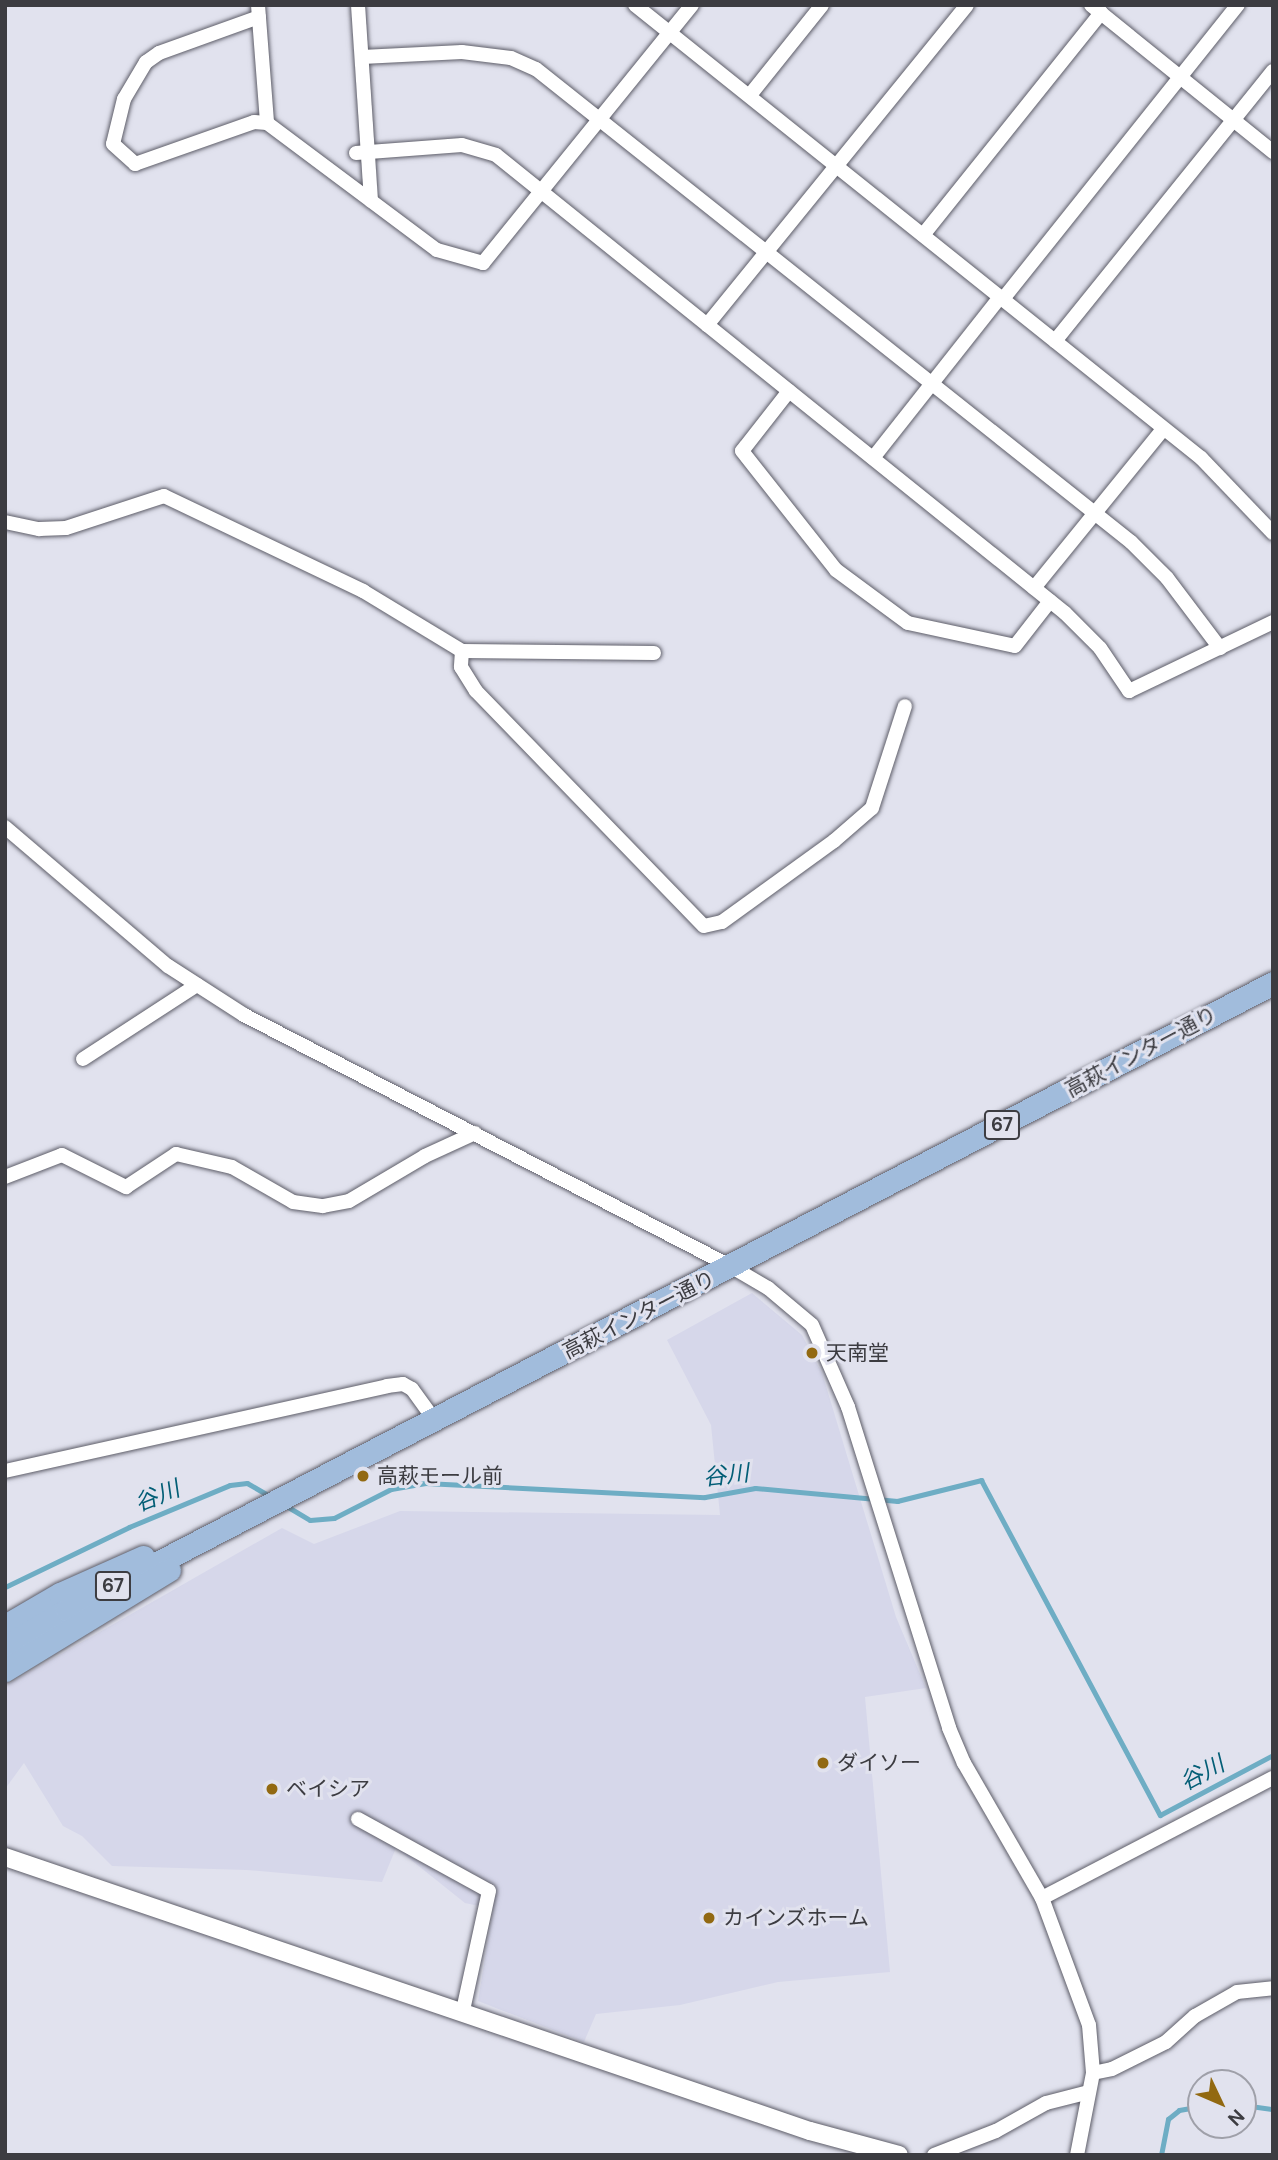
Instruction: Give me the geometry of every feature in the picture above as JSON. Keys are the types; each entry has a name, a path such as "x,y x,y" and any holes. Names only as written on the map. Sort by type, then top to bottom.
{"main road":[{"name":"高萩インター通り","path":"5,1647 67,1610 732,1267 1273,983"},
{"path":"5,1626 124,1563 222,1530"},
{"path":"5,1670 145,1588 222,1530"}],"street":[{"path":"358,5 362,57 362,152 371,201"},
{"path":"635,5 1223,478 1273,533"},
{"path":"267,123 258,11 146,62 124,99 113,144 135,164 254,122 267,123 437,250 483,263 692,5"},
{"path":"750,95 822,5"},
{"path":"707,325 967,5"},
{"path":"873,458 1238,5"},
{"path":"923,235 1096,9 1273,152"},
{"path":"362,57 462,52 511,58 536,69 1096,514 1167,578 1220,648"},
{"path":"1055,341 1273,71"},
{"path":"362,152 475,147 496,155 1050,601 1100,648 1129,691 1273,622"},
{"path":"789,391 742,451 836,570 908,623 1015,646 1050,601"},
{"path":"1034,589 1163,429"},
{"path":"5,522 39,529 66,528 164,496 363,591 462,652 654,653"},
{"path":"462,652 461,667 476,691 704,926 722,922 834,841 872,808 905,706"},
{"path":"5,827 168,966 244,1015 732,1267 795,1308 818,1334 848,1406 881,1515 964,1763 1042,1898 1088,2025 1093,2073 1077,2155"},
{"path":"83,1059 197,985"},
{"path":"5,1177 62,1156 125,1187 176,1154 232,1167 293,1202 323,1206 349,1201 425,1156 475,1133"},
{"path":"5,1471 403,1384 412,1389 435,1421"},
{"path":"1042,1898 1273,1778"},
{"path":"358,1819 489,1891 463,2010"},
{"path":"5,1857 463,2010 810,2131 900,2155"},
{"path":"1093,2073 1112,2069 1166,2042 1195,2016 1237,1992 1273,1988"},
{"path":"934,2155 996,2132 1046,2103 1089,2092"}],"shaded area":[{"path":"752,1293 802,1335 822,1373 896,1617 926,1688 865,1697 890,1972 778,1982 680,2005 596,2014 584,2042 478,2001 493,1909 465,1903 396,1848 382,1882 247,1870 112,1866 82,1836 63,1826 24,1763 5,1789 5,1686 282,1528 314,1544 400,1511 720,1515 711,1425 667,1340"}],"waterway":[{"name":"谷川","path":"283,1504 310,1520 334,1518 391,1489 425,1483 705,1497 755,1488 897,1501 981,1480 1160,1815 1273,1755"},
{"name":"谷川","path":"5,1587 129,1527 230,1485 247,1483 271,1497"},
{"path":"1257,2107 1273,2109"},
{"path":"1161,2155 1168,2119 1179,2110 1187,2109"}],"place":[{"name":"天南堂","path":"812,1353"},
{"name":"高萩モール前","path":"363,1476"},
{"name":"ダイソー","path":"823,1763"},
{"name":"ベイシア","path":"272,1789"},
{"name":"カインズホーム","path":"709,1918"}]}
